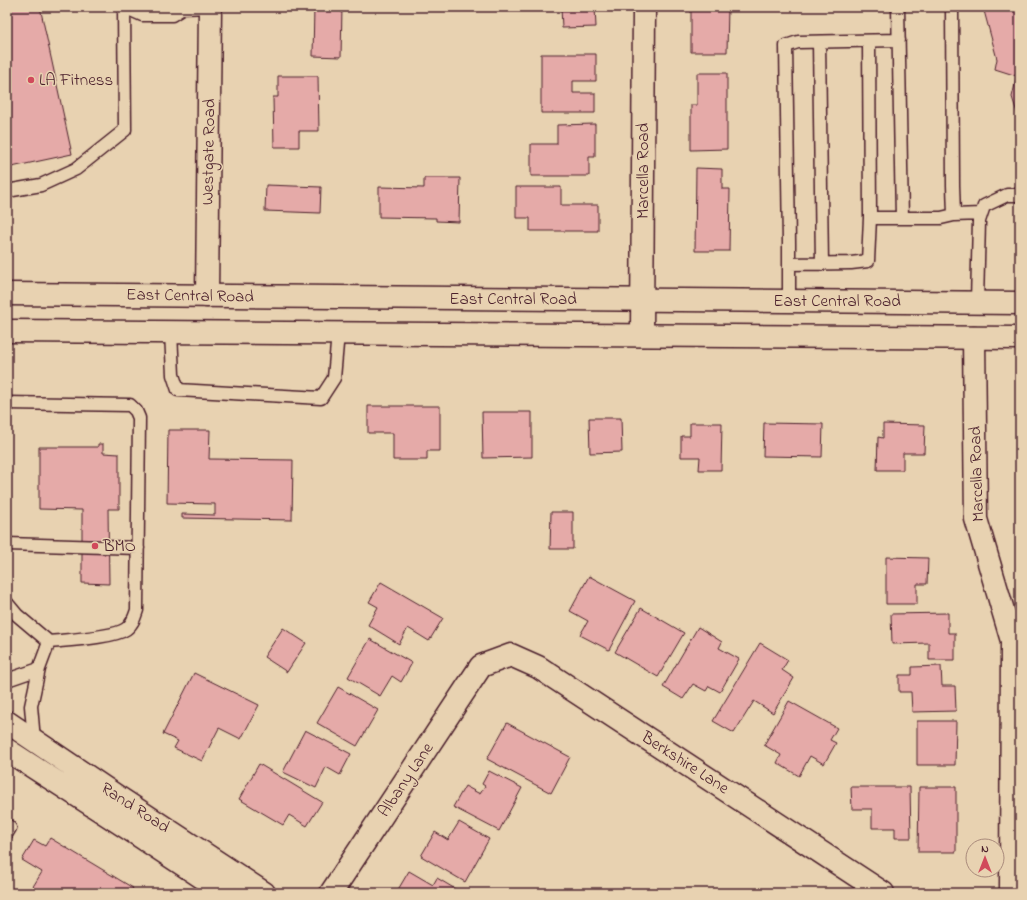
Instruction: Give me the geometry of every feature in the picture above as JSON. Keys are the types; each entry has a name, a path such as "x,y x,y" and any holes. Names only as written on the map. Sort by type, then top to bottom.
{"main road":[{"name":"Westgate Road","path":"207,296 210,7"},
{"name":"Marcella Road","path":"642,335 644,7"},
{"name":"East Central Road","path":"7,294 1020,303"},
{"name":"East Central Road","path":"7,331 1020,338"},
{"name":"Marcella Road","path":"974,338 976,519 1012,641 1011,893"},
{"name":"Berkshire Lane","path":"481,666 511,655 538,667 883,893"},
{"name":"Albany Lane","path":"331,893 481,666"},
{"name":"Rand Road","path":"7,722 264,893"},
{"name":"Rand Road","path":"7,750 226,893"}],"lane":[{"path":"7,190 41,185 76,169 125,130 124,7 142,15 172,15 183,8 210,7"},
{"path":"898,7 902,218"},
{"path":"952,7 954,215"},
{"path":"789,264 851,263 868,261 870,218 869,40"},
{"path":"789,301 786,46 798,42 899,40"},
{"path":"819,42 822,264"},
{"path":"977,302 979,221 984,206 1007,195 1020,195"},
{"path":"870,218 942,218 954,215 981,214"},
{"path":"171,332 173,375 178,390 321,398 334,378 338,333"},
{"path":"7,403 130,405 136,411 139,418 137,610 134,619 128,628 115,634 49,642 17,615 7,603"},
{"path":"7,544 138,548"},
{"path":"34,740 31,706 38,669 49,642"},
{"path":"7,680 38,669"},
{"path":"7,825 10,828 7,833"}],"building":[{"name":"LA Fitness","path":"7,7 40,7 72,154 7,168"},
{"path":"314,7 342,7 341,57 313,56"},
{"path":"561,7 595,7 596,27 562,28"},
{"path":"691,7 728,7 727,52 691,52"},
{"path":"983,7 1020,7 1020,122 1012,97 1017,76 995,69 997,59"},
{"path":"541,54 596,54 596,81 573,81 573,93 595,93 595,113 541,113"},
{"path":"697,73 727,73 727,149 691,150 691,105 697,105"},
{"path":"278,76 318,76 319,131 299,131 299,147 274,147 273,97 278,97"},
{"path":"595,124 595,157 589,157 589,176 531,176 531,144 557,144 557,125"},
{"path":"696,168 722,169 722,189 730,189 729,251 695,251"},
{"path":"424,178 460,178 459,222 436,221 436,218 379,217 379,187 424,188"},
{"path":"266,185 321,187 320,213 265,211"},
{"path":"516,187 561,187 561,205 598,205 598,231 530,231 530,218 516,218"},
{"path":"368,406 440,406 440,451 427,451 427,460 393,460 393,433 368,433"},
{"path":"482,412 532,412 532,457 483,458"},
{"path":"589,418 621,418 622,452 590,453"},
{"path":"690,423 722,423 721,470 699,470 700,457 681,457 681,436 690,436"},
{"path":"764,423 823,424 822,457 763,456"},
{"path":"883,424 925,425 924,453 903,453 903,470 877,470 878,437 883,438"},
{"path":"168,430 210,430 209,459 293,460 292,520 182,518 182,514 215,515 215,504 167,503"},
{"name":"BMO","path":"98,444 103,444 103,453 119,454 119,509 108,509 109,584 82,583 82,510 39,509 39,447 98,447"},
{"path":"551,512 573,512 573,549 550,549"},
{"path":"886,557 928,558 927,584 917,584 917,604 886,604"},
{"path":"589,576 635,601 609,650 580,635 588,621 570,611"},
{"path":"381,582 443,618 429,641 408,628 399,644 368,625 378,607 369,602"},
{"path":"641,608 684,633 658,677 615,652"},
{"path":"948,613 948,633 955,633 955,660 929,660 929,643 892,644 891,614"},
{"path":"698,627 722,642 719,648 739,659 720,692 709,686 706,691 693,684 683,699 663,687"},
{"path":"283,628 306,643 287,672 264,657"},
{"path":"370,639 412,663 401,682 392,676 380,696 348,677"},
{"path":"760,643 788,660 782,670 794,678 773,713 754,701 734,733 713,721"},
{"path":"941,666 942,686 955,686 956,711 912,712 911,692 899,692 899,675 912,675 912,667"},
{"path":"194,673 259,705 241,739 219,728 202,761 174,748 178,741 163,734"},
{"path":"338,687 378,710 357,746 317,723"},
{"path":"789,701 837,728 830,740 836,743 824,764 810,756 799,776 777,763 781,755 764,745"},
{"path":"917,721 956,721 955,765 917,765"},
{"path":"507,723 570,757 551,793 487,759"},
{"path":"305,730 351,754 340,775 326,767 316,788 283,772"},
{"path":"259,764 322,802 307,826 289,815 283,825 239,799"},
{"path":"489,771 522,788 499,831 453,807 465,786 480,794 485,786 482,784"},
{"path":"851,787 910,787 911,838 895,838 895,828 872,828 872,809 852,809"},
{"path":"919,787 956,787 956,852 918,852"},
{"path":"459,822 489,839 465,882 421,856 435,832 448,840"},
{"path":"50,838 133,888 130,893 29,893 42,872 22,860 34,840 45,846"},
{"path":"409,871 433,885 437,878 462,893 396,893"}],"place":[{"name":"LA Fitness","path":"31,80"},
{"name":"BMO","path":"95,546"}]}
